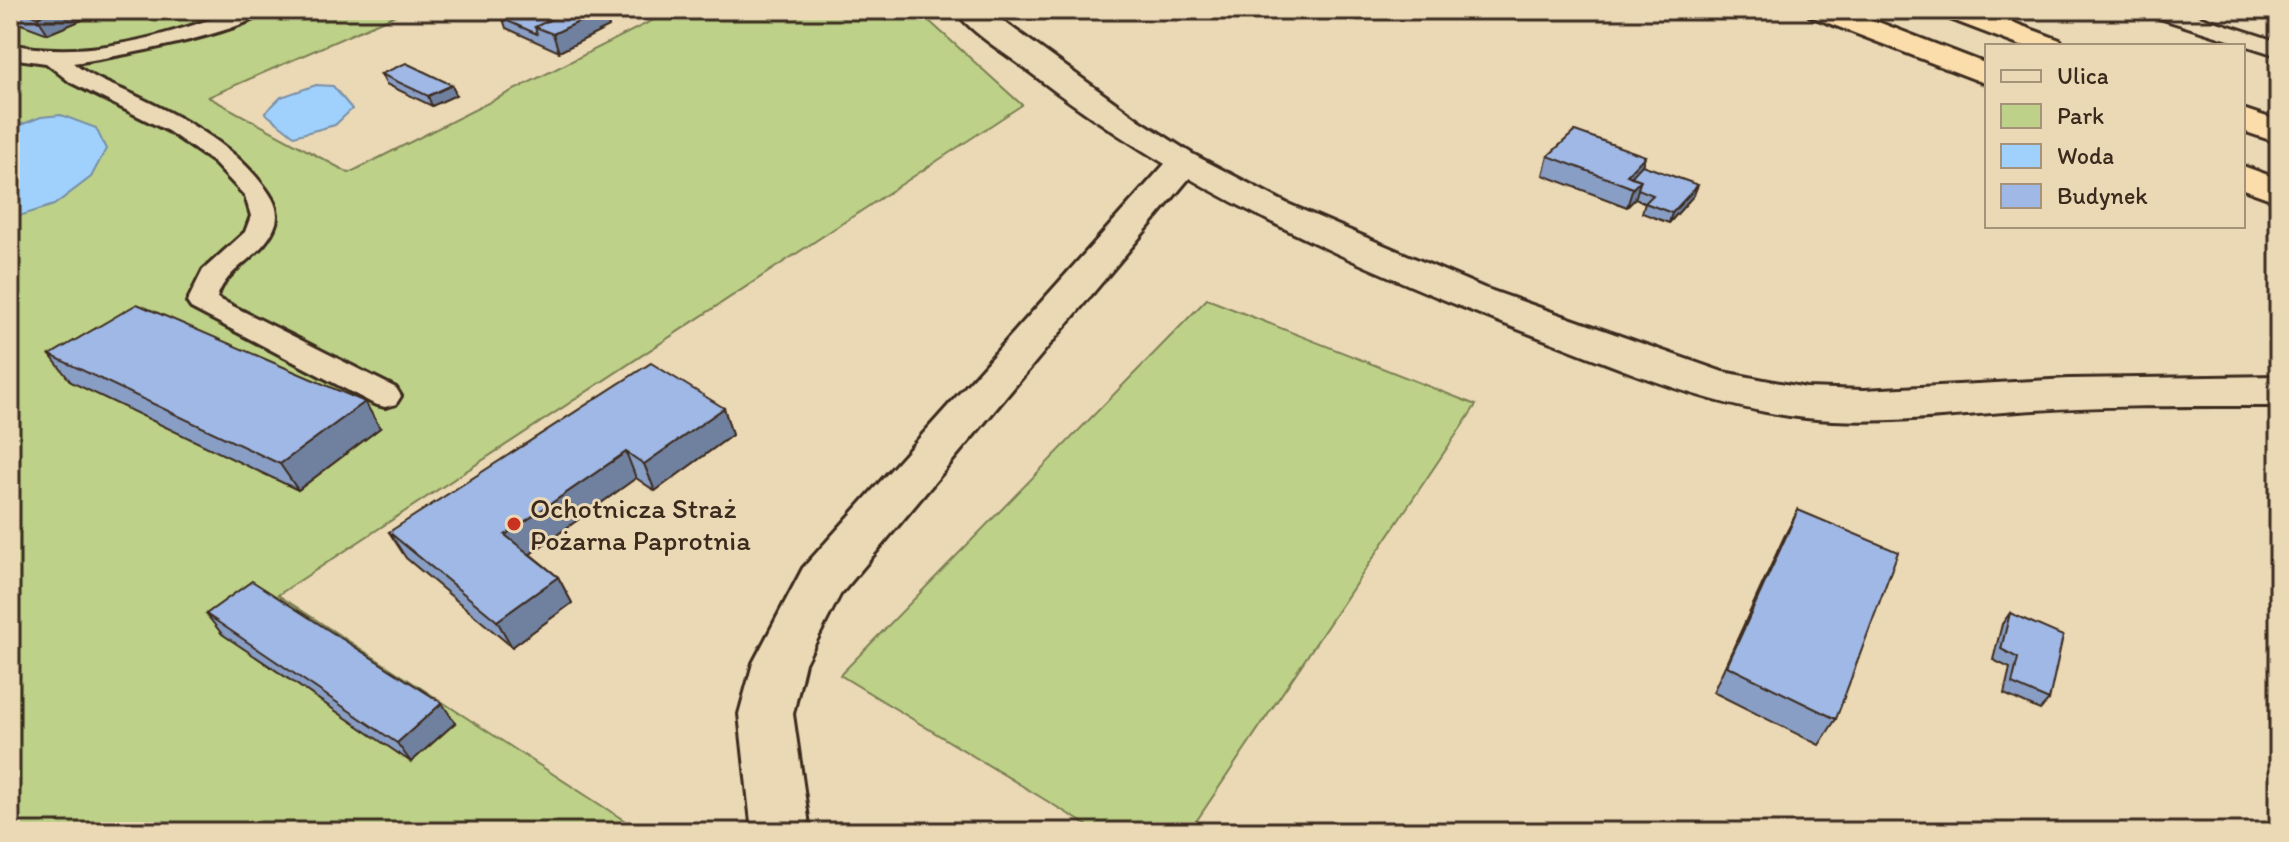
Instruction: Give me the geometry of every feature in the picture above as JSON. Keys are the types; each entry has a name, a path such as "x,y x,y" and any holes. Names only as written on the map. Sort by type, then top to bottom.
{"highway":[{"path":"1820,10 1985,74"},
{"path":"1952,10 2044,44"},
{"path":"2245,120 2279,133"},
{"path":"2245,178 2279,191"}],"street":[{"path":"970,10 1048,72 1184,163 1315,229 1437,285 1621,353 1742,391 1803,403 1856,405 2045,395 2279,391"},
{"path":"781,832 766,714 779,663 821,582 1184,163"}],"lane":[{"path":"10,16 26,10"},
{"path":"10,51 31,57 53,57 161,40 255,10"},
{"path":"2158,10 2279,49"},
{"path":"53,57 66,71 89,85 124,99 193,135 230,163 260,197 265,216 258,236 208,283 201,302 385,396"}],"green space":[{"path":"10,10 407,10 208,97 349,173 673,10 917,10 1022,105 278,595 642,832 10,832"},
{"path":"1207,299 1476,405 1189,832 1098,832 840,675"}],"water":[{"path":"316,85 333,86 352,109 335,125 294,136 265,113 281,97"},
{"path":"61,115 96,128 106,149 91,177 54,205 10,219 10,129 41,117"}],"building":[{"path":"20,10 53,10 37,17"},
{"path":"523,10 570,10 535,27 537,34 503,19"},
{"path":"570,10 604,10 553,34 535,27"},
{"path":"406,63 452,85 428,96 381,74"},
{"path":"1575,131 1645,156 1627,175 1641,180 1633,188 1548,156"},
{"path":"1642,165 1698,185 1672,213 1645,203 1653,195 1638,189 1641,180 1631,177"},
{"path":"137,304 365,402 280,464 50,355"},
{"name":"Ochotnicza Straż Pożarna Paprotnia","path":"651,363 724,408 644,464 626,452 505,535 558,577 497,621 389,532"},
{"path":"1798,510 1898,552 1836,719 1727,666"},
{"path":"252,581 442,703 397,743 206,614"},
{"path":"2010,613 2063,636 2049,700 2012,684 2018,658 2001,649"}],"place":[{"name":"Ochotnicza Straż Pożarna Paprotnia","path":"514,524"}]}
